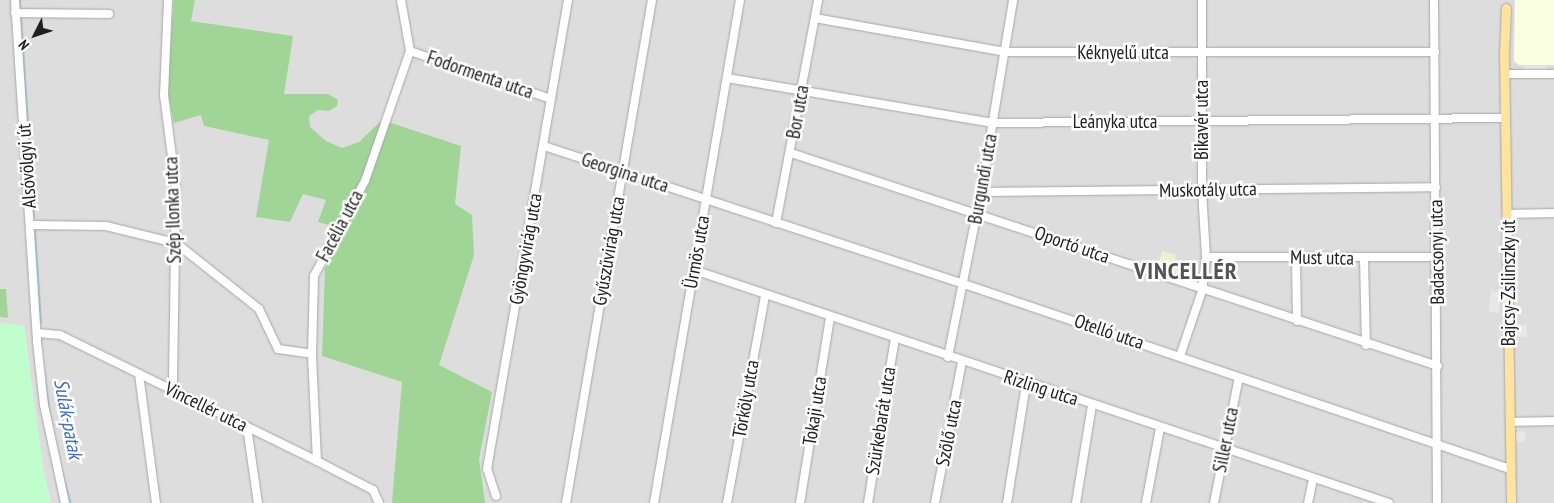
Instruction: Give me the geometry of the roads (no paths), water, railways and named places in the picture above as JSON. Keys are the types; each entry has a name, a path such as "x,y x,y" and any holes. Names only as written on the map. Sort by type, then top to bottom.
{"main road":[{"name":"Bajcsy-Zsilinszky út","path":"1506,4 1509,42 1506,63 1506,118 1511,503"}],"street":[{"name":"Alsóvölgyi út","path":"15,0 37,333 44,404 65,503"},
{"name":"Szép Ilonka utca","path":"168,0 164,95 176,188 173,390"},
{"name":"Facélia utca","path":"316,461 312,354 314,276 364,180 410,51 401,0"},
{"name":"Gyöngyvirág utca","path":"496,496 487,469 568,0"},
{"name":"Gyűszűvirág utca","path":"566,503 652,0"},
{"name":"Ürmös utca","path":"654,503 740,0"},
{"name":"Bor utca","path":"776,223 791,153 818,0"},
{"name":"Burgundi utca","path":"948,357 981,192 1013,0"},
{"name":"Bikavér utca","path":"1180,356 1202,291 1206,257 1202,190 1202,0"},
{"name":"Badacsonyi utca","path":"1434,0 1438,257 1437,503"},
{"path":"16,13 109,14"},
{"name":"Kéknyelű utca","path":"815,18 1005,52 1435,52"},
{"name":"Fodormenta utca","path":"410,51 551,99"},
{"path":"1506,74 1554,74"},
{"name":"Leányka utca","path":"727,78 802,89 993,123 1506,118"},
{"name":"Georgina utca","path":"544,146 707,198"},
{"name":"Oportó utca","path":"791,153 976,212 1202,291 1366,345 1438,366"},
{"name":"Muskotály utca","path":"981,192 1436,187"},
{"name":"Otelló utca","path":"707,198 776,223 1180,356 1510,469"},
{"path":"1508,214 1554,212"},
{"path":"31,224 106,226 176,242 259,309 278,349 312,354"},
{"name":"Must utca","path":"1206,257 1364,259 1438,257"},
{"path":"1296,258 1297,321"},
{"path":"1364,259 1366,345"},
{"name":"Rizling utca","path":"694,270 1026,384 1224,448 1374,500 1390,503"},
{"name":"Törköly utca","path":"727,503 765,295"},
{"name":"Tokaji utca","path":"800,503 830,318"},
{"name":"Vincellér utca","path":"37,333 60,335 316,461 373,490 379,503"},
{"name":"Szürkebarát utca","path":"868,503 895,339"},
{"name":"Szőlő utca","path":"935,503 962,362"},
{"path":"139,374 156,503"},
{"name":"Siller utca","path":"1214,503 1239,377"},
{"path":"1007,503 1026,384"},
{"path":"1076,503 1092,405"},
{"path":"1510,422 1554,422"},
{"path":"247,427 258,503"},
{"path":"1146,503 1160,428"},
{"path":"1308,503 1313,478"}],"waterway":[{"path":"20,0 20,7"},
{"name":"Sulák-patak","path":"21,17 34,217"},
{"name":"Sulák-patak","path":"35,230 41,323"},
{"name":"Sulák-patak","path":"41,340 41,349"},
{"name":"Sulák-patak","path":"44,371 50,413"},
{"name":"Sulák-patak","path":"61,469 71,503"}],"district":[{"name":"VINCELLÉR","path":"1186,271"}]}
